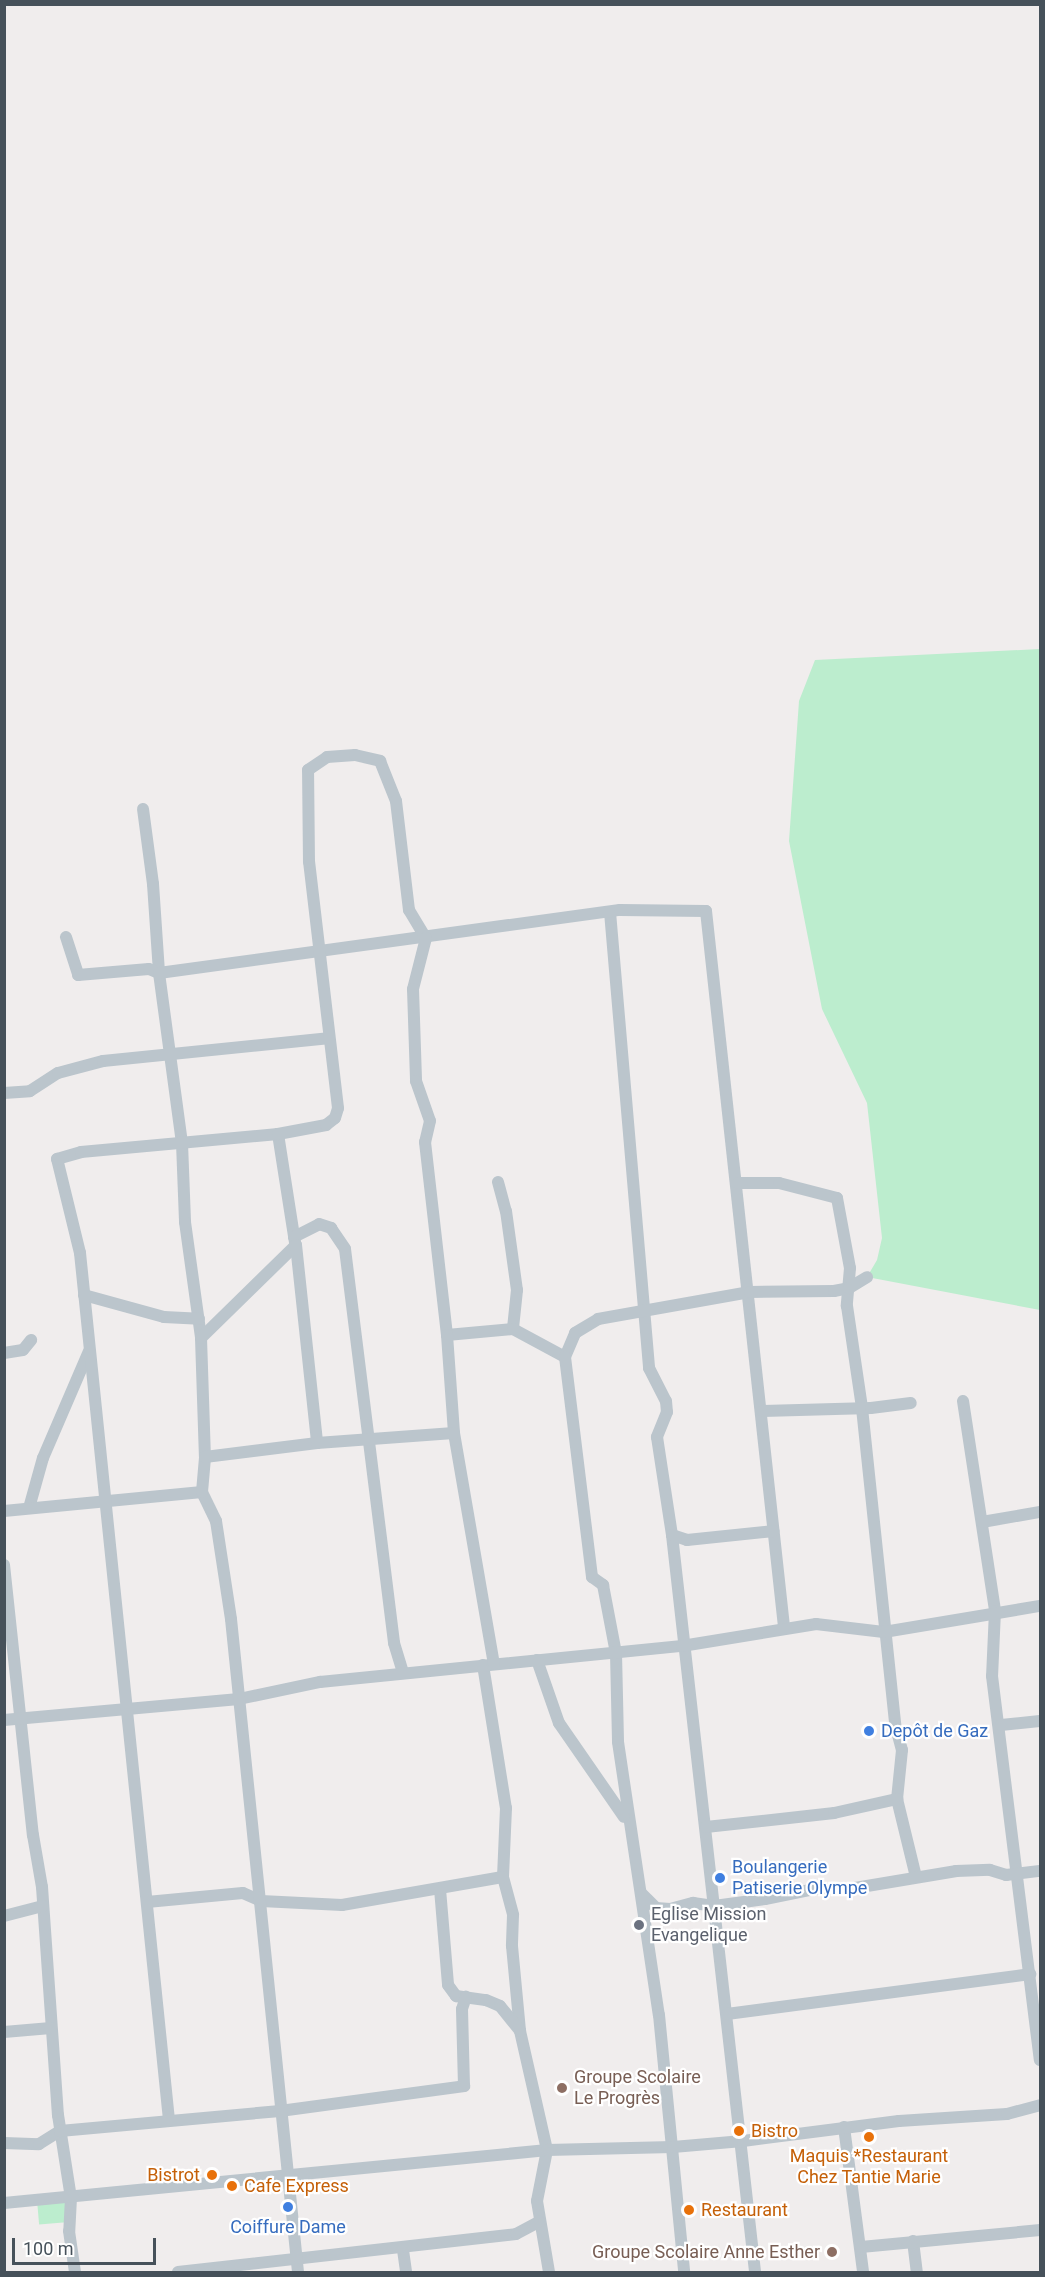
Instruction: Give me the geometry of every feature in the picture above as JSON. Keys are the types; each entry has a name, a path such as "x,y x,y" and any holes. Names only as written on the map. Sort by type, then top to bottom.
{"street":[{"path":"169,2120 80,1253 57,1159 81,1152 278,1134 326,1125 335,1118 309,862 308,770 327,758 355,755 380,761 396,801 409,910 426,938 413,988 418,1093 430,1120 425,1142 447,1335 454,1433 489,1665 506,1808 503,1877 513,1915 512,1946 520,2031 547,2150 537,2201 549,2272"},
{"path":"143,809 153,884 159,973 182,1143 185,1222 201,1338 205,1457 202,1492 216,1521 222,1554 261,1901 297,2267"},
{"path":"66,937 78,975 149,969 159,973 610,912 706,911 750,1292 784,1627"},
{"path":"610,912 649,1368 666,1401 667,1412 657,1437 672,1535 682,1646 706,1827 719,1979 727,2014 743,2140 755,2272"},
{"path":"4,1093 30,1091 58,1073 103,1061 170,1057 328,1038"},
{"path":"278,1134 295,1241 317,1443"},
{"path":"498,1182 506,1211 517,1290 513,1329"},
{"path":"738,1183 780,1183 837,1198 850,1268 847,1306 862,1408 884,1632 902,1749 897,1799 916,1877"},
{"path":"201,1338 295,1241 319,1224 331,1228 343,1243 394,1643 403,1672"},
{"path":"684,2272 673,2147 618,1742 616,1653 603,1585 592,1577 565,1357 575,1333 598,1319 750,1292 815,1293 849,1288 867,1277"},
{"path":"84,1295 164,1317 199,1318"},
{"path":"447,1335 513,1329 565,1357"},
{"path":"4,1353 23,1350 32,1340"},
{"path":"28,1508 43,1458 71,1385 90,1350"},
{"path":"963,1401 995,1611 992,1676 1001,1725 1030,1974 1036,1988 1041,2060"},
{"path":"762,1411 862,1408 911,1403"},
{"path":"205,1457 317,1443 454,1433"},
{"path":"4,1511 202,1492"},
{"path":"982,1522 1041,1512"},
{"path":"672,1535 687,1540 774,1531"},
{"path":"4,1565 18,1670 20,1718 43,1906 60,2131 71,2198 70,2239 75,2272"},
{"path":"4,1720 238,1699 320,1682 682,1646 784,1627 816,1624 884,1632 995,1611 1041,1606"},
{"path":"537,1660 559,1723 620,1808 630,1834"},
{"path":"1001,1725 1041,1720"},
{"path":"706,1827 834,1813 897,1799"},
{"path":"639,1890 646,1902 656,1908 693,1903 714,1906 978,1870 1018,1874 1041,1870"},
{"path":"147,1902 243,1893 261,1901 342,1905 503,1877"},
{"path":"440,1889 448,1985 456,1996 500,2006 520,2031"},
{"path":"4,1916 43,1906"},
{"path":"727,2014 1030,1974"},
{"path":"4,2143 39,2144 60,2131 280,2111 464,2086 462,2009 466,1997"},
{"path":"4,2032 51,2028"},
{"path":"4,2203 547,2150 673,2147 844,2127 1006,2114 1041,2105"},
{"path":"844,2127 861,2247 862,2272"},
{"path":"178,2272 297,2267 403,2250 430,2243 516,2234 539,2222"},
{"path":"861,2247 1041,2230"},
{"path":"913,2241 917,2272"},
{"path":"403,2250 406,2272"}],"green space":[{"path":"1040,649 1040,1310 867,1277 877,1260 882,1238 867,1103 822,1009 789,841 799,701 815,660"},
{"path":"67,2199 69,2222 39,2225 37,2202"}],"place":[{"name":"Depôt de Gaz","path":"869,1731"},
{"name":"Boulangerie Patiserie Olympe","path":"720,1878"},
{"name":"Eglise Mission Evangelique","path":"639,1925"},
{"name":"Groupe Scolaire Le Progrès","path":"562,2088"},
{"name":"Bistro","path":"739,2131"},
{"name":"Maquis *Restaurant Chez Tantie Marie","path":"869,2137"},
{"name":"Bistrot","path":"212,2175"},
{"name":"Cafe Express","path":"232,2186"},
{"name":"Coiffure Dame","path":"288,2207"},
{"name":"Restaurant","path":"689,2210"},
{"name":"Groupe Scolaire Anne Esther","path":"832,2252"}]}
